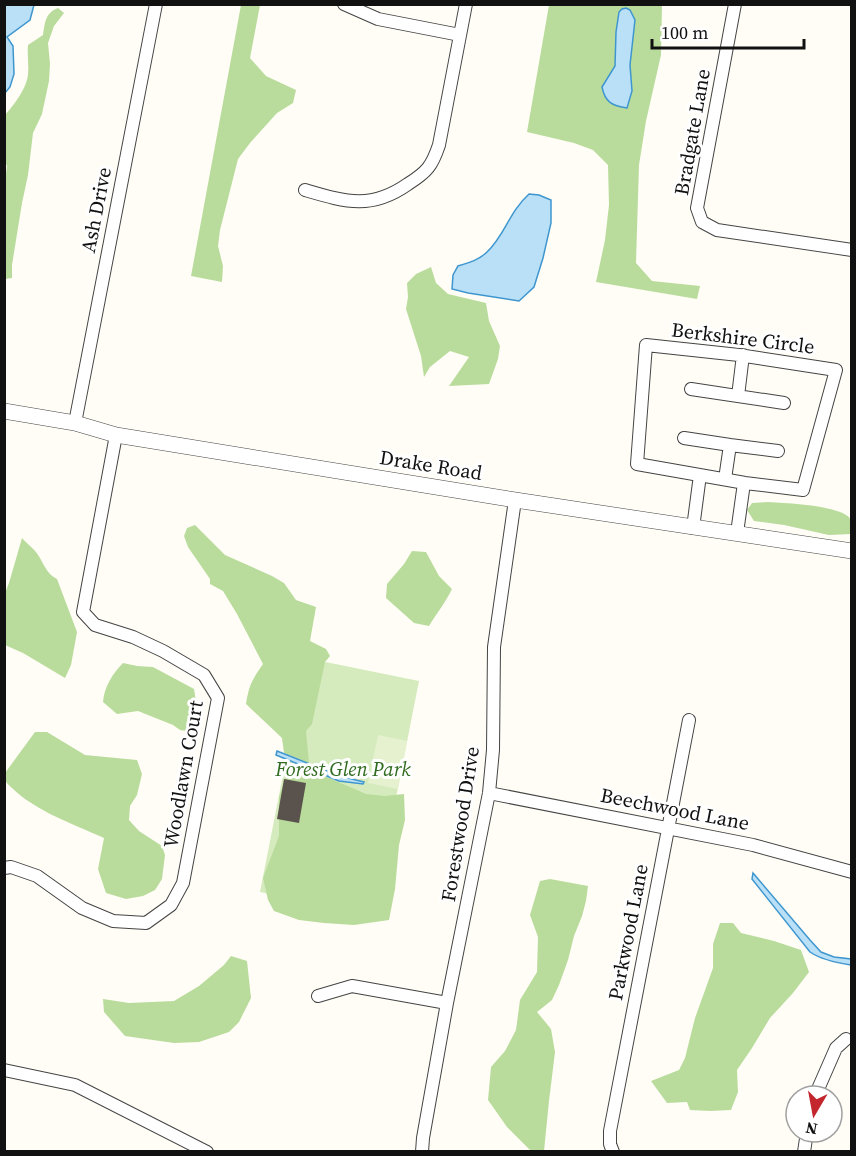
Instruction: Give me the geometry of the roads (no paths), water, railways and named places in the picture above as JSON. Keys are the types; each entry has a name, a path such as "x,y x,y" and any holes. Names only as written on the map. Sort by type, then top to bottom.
{"street":[{"name":"Ash Drive","path":"75,423 156,4"},
{"path":"344,4 378,19 460,35"},
{"path":"305,190 334,199 376,201 392,194 420,176 433,162 439,145 466,4"},
{"name":"Bradgate Lane","path":"735,4 697,208 702,222 717,230 852,250"},
{"name":"Berkshire Circle","path":"700,475 637,464 646,345 836,370 803,490 744,483"},
{"path":"738,396 743,356"},
{"path":"691,389 784,403"},
{"name":"Drake Road","path":"4,411 75,423 116,435 515,500 852,551"},
{"name":"Woodlawn Court","path":"4,868 11,867 37,876 82,908 113,921 146,923 171,905 183,883 218,698 204,675 163,651 133,637 95,625 83,612 116,435"},
{"path":"684,438 778,451"},
{"path":"725,479 729,446"},
{"path":"693,528 700,475 744,483 737,533"},
{"name":"Forestwood Drive","path":"422,1152 447,1003 489,793 493,750 494,647 515,500"},
{"name":"Parkwood Lane","path":"613,1152 610,1144 610,1131 689,720"},
{"name":"Beechwood Lane","path":"489,793 753,844 852,872"},
{"path":"318,996 352,986 447,1003"},
{"path":"820,1084 836,1048 846,1039"},
{"path":"4,1070 75,1085 207,1152"}],"water":[{"path":"5,4 34,5 30,20 7,37 13,46 14,74 10,87 5,93"},
{"path":"626,8 630,10 635,20 630,65 632,91 627,108 610,102 602,87 615,66 619,12"},
{"path":"529,194 551,200 551,223 534,287 519,301 452,289 453,275 458,266 477,259 487,252"},
{"path":"277,751 340,776 364,782 363,784 339,781 276,755"},
{"path":"753,873 821,952 834,957 851,959 851,965 830,961 810,952 752,879"}],"park label":[{"name":"Forest Glen Park","path":"343,769"}]}
